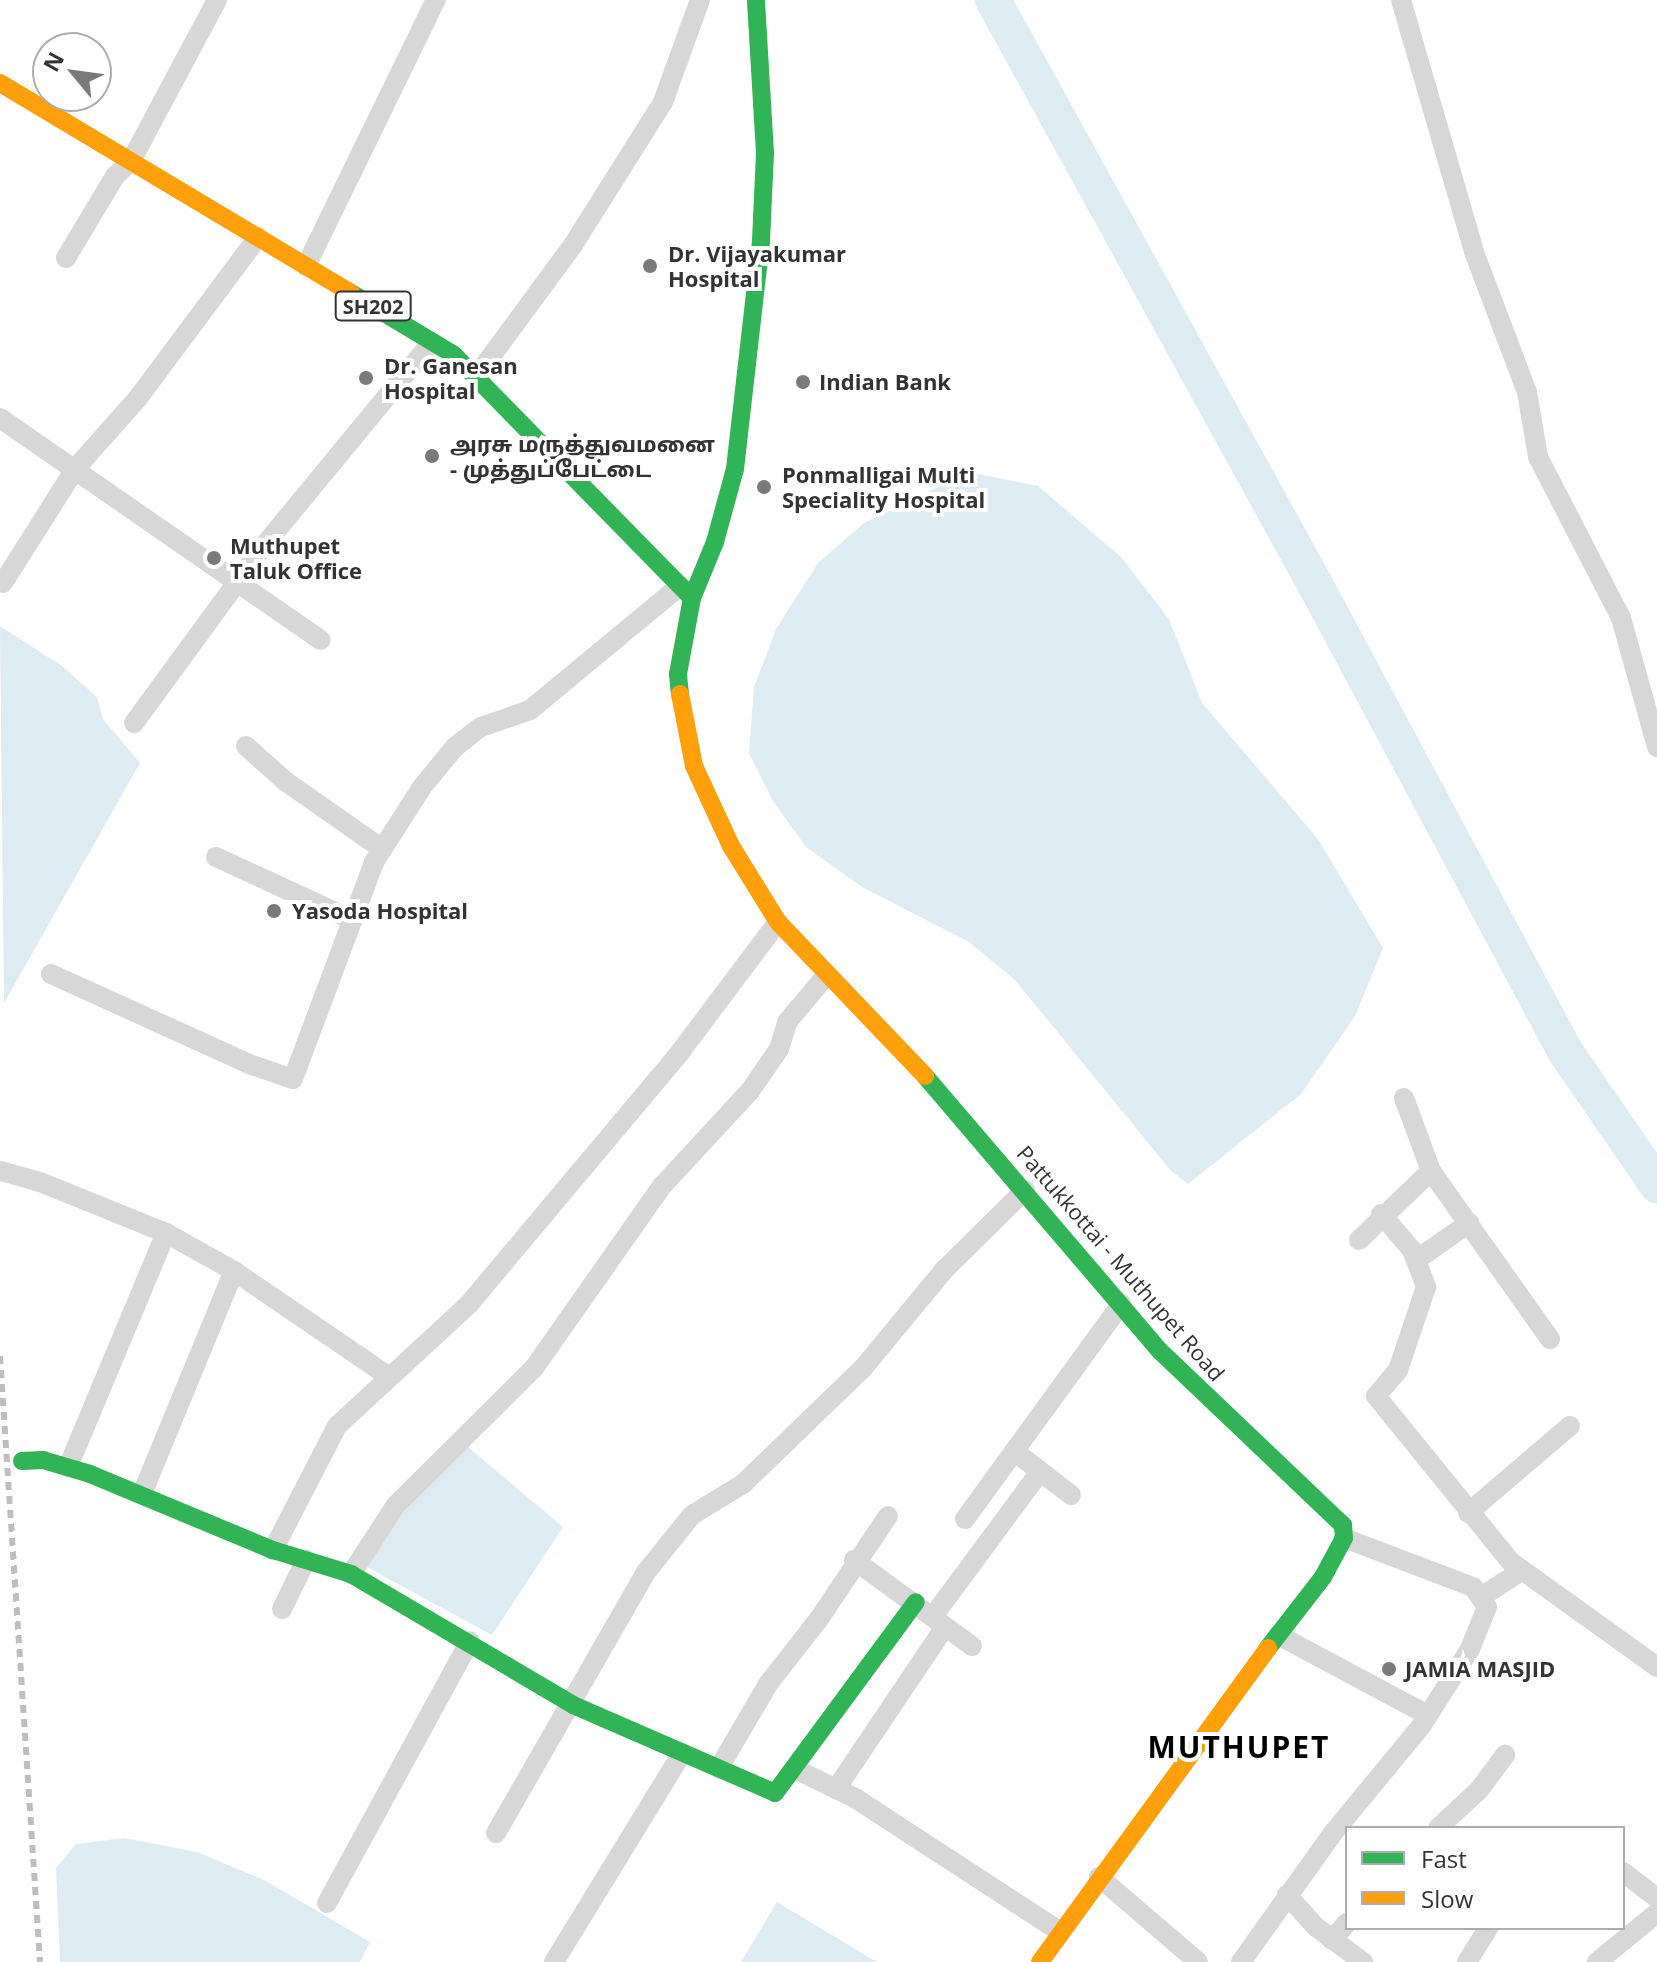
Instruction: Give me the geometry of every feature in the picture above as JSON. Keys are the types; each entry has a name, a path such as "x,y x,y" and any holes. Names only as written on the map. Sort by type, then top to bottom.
{"main road":[{"name":"Pattukkottai - Muthupet Road","path":"756,0 765,153 749,366 735,469 715,542 686,592 678,674 683,730 731,846 778,922 825,977 956,1107 1121,1304 1209,1401 1331,1509 1344,1538"},
{"name":"SH202","path":"0,83 432,342 476,377 686,592"},
{"path":"22,1461 43,1460 68,1467 142,1494 273,1550 351,1574 470,1641 573,1705 775,1793 916,1602"},
{"path":"1040,1962 1059,1931 1323,1577 1344,1538"}],"street":[{"path":"66,258 115,176 131,161 217,0"},
{"path":"306,266 436,0"},
{"path":"476,377 573,245 663,102 700,0"},
{"path":"1401,0 1474,252 1527,392 1538,457 1621,618 1657,747"},
{"path":"3,583 75,469 138,398 258,237"},
{"path":"134,723 238,580 432,342"},
{"path":"0,418 321,640"},
{"path":"51,974 252,1065 293,1079 350,919 382,849 455,747 481,727 530,710 686,592"},
{"path":"246,746 285,781 382,849"},
{"path":"216,857 350,919"},
{"path":"273,1550 337,1426 469,1304 577,1180 778,922"},
{"path":"351,1574 396,1505 534,1368 662,1186 750,1091 779,1049 787,1022 825,977"},
{"path":"1404,1098 1431,1171 1550,1339"},
{"path":"1,1171 166,1233 234,1271 388,1376"},
{"path":"1359,1240 1381,1214 1431,1171"},
{"path":"496,1833 573,1705 646,1572 692,1515 743,1484 864,1367 944,1270 1025,1190"},
{"path":"1381,1214 1416,1260 1426,1287 1398,1370 1376,1396 1468,1513 1521,1571 1657,1667"},
{"path":"1416,1260 1469,1223"},
{"path":"68,1467 166,1233"},
{"path":"142,1494 234,1271"},
{"path":"965,1519 1121,1304"},
{"path":"1468,1513 1570,1426"},
{"path":"1014,1451 1071,1495"},
{"path":"836,1789 939,1621 1040,1472"},
{"path":"719,1768 768,1684 819,1619 854,1560 888,1516"},
{"path":"1241,1962 1287,1895 1428,1715 1470,1649 1487,1607 1473,1587 1344,1538"},
{"path":"282,1609 306,1560"},
{"path":"854,1560 916,1602 972,1646"},
{"path":"1481,1597 1521,1571"},
{"path":"1278,1635 1428,1715"},
{"path":"327,1903 470,1641"},
{"path":"554,1962 682,1753"},
{"path":"1440,1826 1479,1790 1505,1755"},
{"path":"795,1769 836,1789 1059,1931"},
{"path":"1625,1874 1657,1898"},
{"path":"1099,1877 1198,1962"},
{"path":"1287,1895 1332,1940 1363,1962"},
{"path":"1597,1962 1657,1913"},
{"path":"1332,1940 1345,1925"},
{"path":"1467,1962 1487,1930"}],"shaded area":[{"path":"969,472 1038,486 1121,557 1169,619 1202,703 1318,839 1383,948 1355,1016 1301,1094 1188,1184 1171,1171 1015,980 969,942 862,887 806,847 773,801 749,753 754,687 776,629 818,563 864,523"},
{"path":"0,626 62,666 97,697 103,719 140,763 4,1003"},
{"path":"468,1447 563,1527 492,1635 365,1566 411,1502"},
{"path":"124,1838 197,1852 264,1880 370,1942 360,1962 60,1962 56,1868 76,1844"},
{"path":"777,1902 877,1962 741,1962"}],"waterway":[{"path":"993,0 1316,586 1565,1051 1657,1185"}],"railway":[{"path":"0,1356 40,1962"}],"traffic: fast":[{"path":"680,694 678,674 692,598 715,542 735,469 761,241 765,153 756,0"},
{"path":"351,293 454,355 692,598"},
{"path":"925,1076 1160,1351 1343,1525 1344,1538 1323,1577 1268,1648"},
{"path":"22,1461 43,1460 90,1474 273,1550 351,1574 573,1705 775,1793 916,1602"}],"traffic: slow":[{"path":"0,83 351,293"},
{"path":"680,694 694,766 731,846 778,922 925,1076"},
{"path":"1040,1962 1268,1648"}],"place":[{"name":"Dr. Vijayakumar Hospital","path":"650,266"},
{"name":"Dr. Ganesan Hospital","path":"366,378"},
{"name":"Indian Bank","path":"803,382"},
{"name":"அரசு மருத்துவமனை - முத்துப்பேட்டை","path":"432,456"},
{"name":"Ponmalligai Multi Speciality Hospital","path":"764,487"},
{"name":"Muthupet Taluk Office","path":"214,558"},
{"name":"Yasoda Hospital","path":"274,911"},
{"name":"JAMIA MASJID","path":"1389,1669"}],"district":[{"name":"MUTHUPET","path":"1239,1747"}]}
